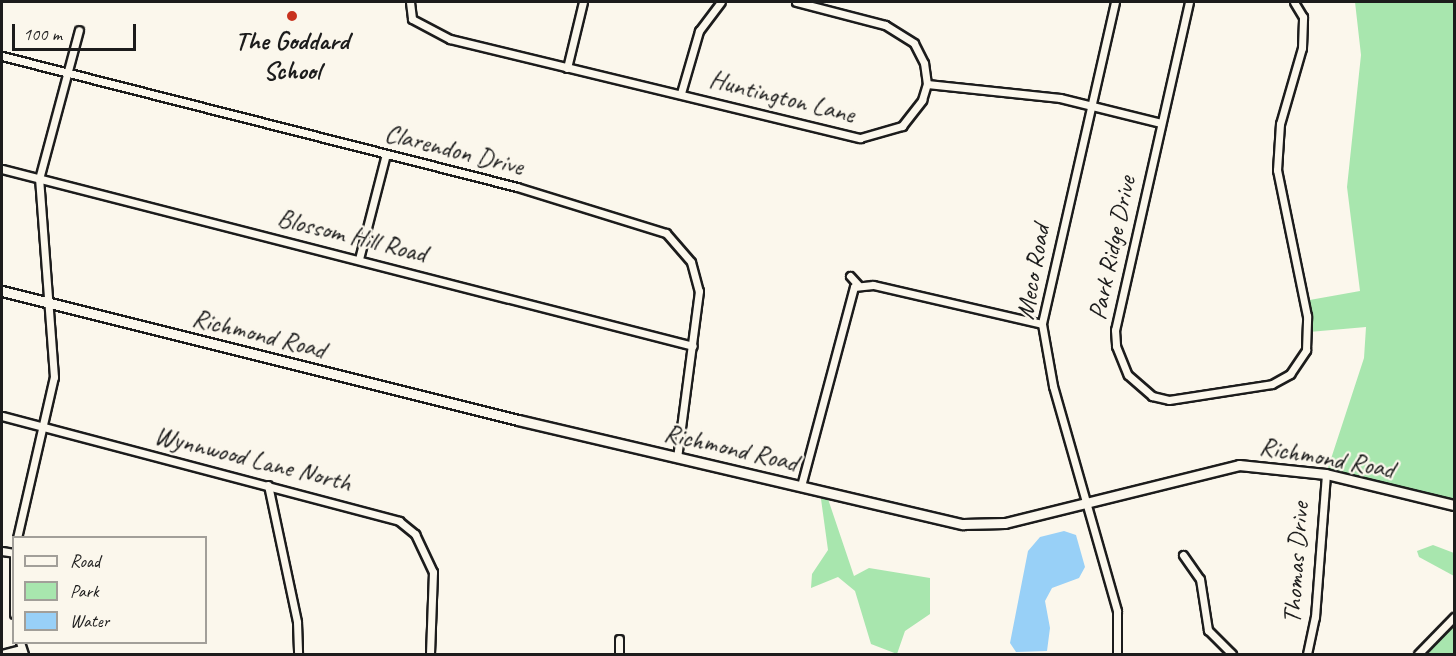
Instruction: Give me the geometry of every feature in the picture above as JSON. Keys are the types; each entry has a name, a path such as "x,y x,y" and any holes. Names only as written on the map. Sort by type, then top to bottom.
{"street":[{"name":"Huntington Lane","path":"410,2 412,19 440,36 567,68 870,138 902,126 922,100 927,84"},
{"path":"567,68 583,2"},
{"name":"Huntington Lane","path":"681,93 699,31 721,2"},
{"path":"796,2 904,34 920,53 927,84 1017,92 1091,106 1161,123"},
{"name":"Meco Road","path":"1115,2 1042,324 1053,386 1117,611 1117,654"},
{"name":"Park Ridge Drive","path":"1189,2 1115,330 1116,346 1128,375 1152,396 1169,400 1282,380 1299,363 1309,332 1277,170 1280,124 1302,48 1303,17 1294,2"},
{"path":"16,536 45,427 54,377 45,302 39,179 79,30"},
{"name":"Clarendon Drive","path":"2,56 386,154 666,233 684,252 697,281 693,346 677,457"},
{"path":"359,259 386,154"},
{"name":"Blossom Hill Road","path":"2,169 693,346"},
{"path":"850,276 858,285 1042,324"},
{"path":"801,486 847,300 858,285"},
{"name":"Richmond Road","path":"2,291 677,457 976,525 1005,524 1239,465 1326,474 1455,505"},
{"name":"Wynnwood Lane North","path":"2,416 388,516 415,534 430,562 430,654"},
{"name":"Thomas Drive","path":"1307,654 1315,616 1326,474"},
{"path":"268,485 297,622 298,654"},
{"path":"1183,555 1200,579 1208,630 1232,654"},
{"path":"1418,654 1455,617"},
{"path":"619,654 620,639"},
{"path":"2,654 22,649"}],"green space":[{"path":"1355,2 1454,2 1454,505 1326,474 1364,358 1366,327 1309,332 1304,301 1360,291 1347,187 1361,55"},
{"path":"821,499 828,499 854,576 869,568 930,578 930,614 905,631 897,654 871,644 855,591 838,577 811,588 812,574 828,550"},
{"path":"1433,545 1454,553 1454,576 1419,557 1417,551"},
{"path":"1454,617 1454,654 1418,654"}],"water":[{"path":"1064,531 1076,535 1085,567 1079,578 1052,588 1045,601 1050,628 1047,651 1016,652 1010,643 1028,551 1040,537"}],"place":[{"name":"The Goddard School","path":"292,16"}]}
